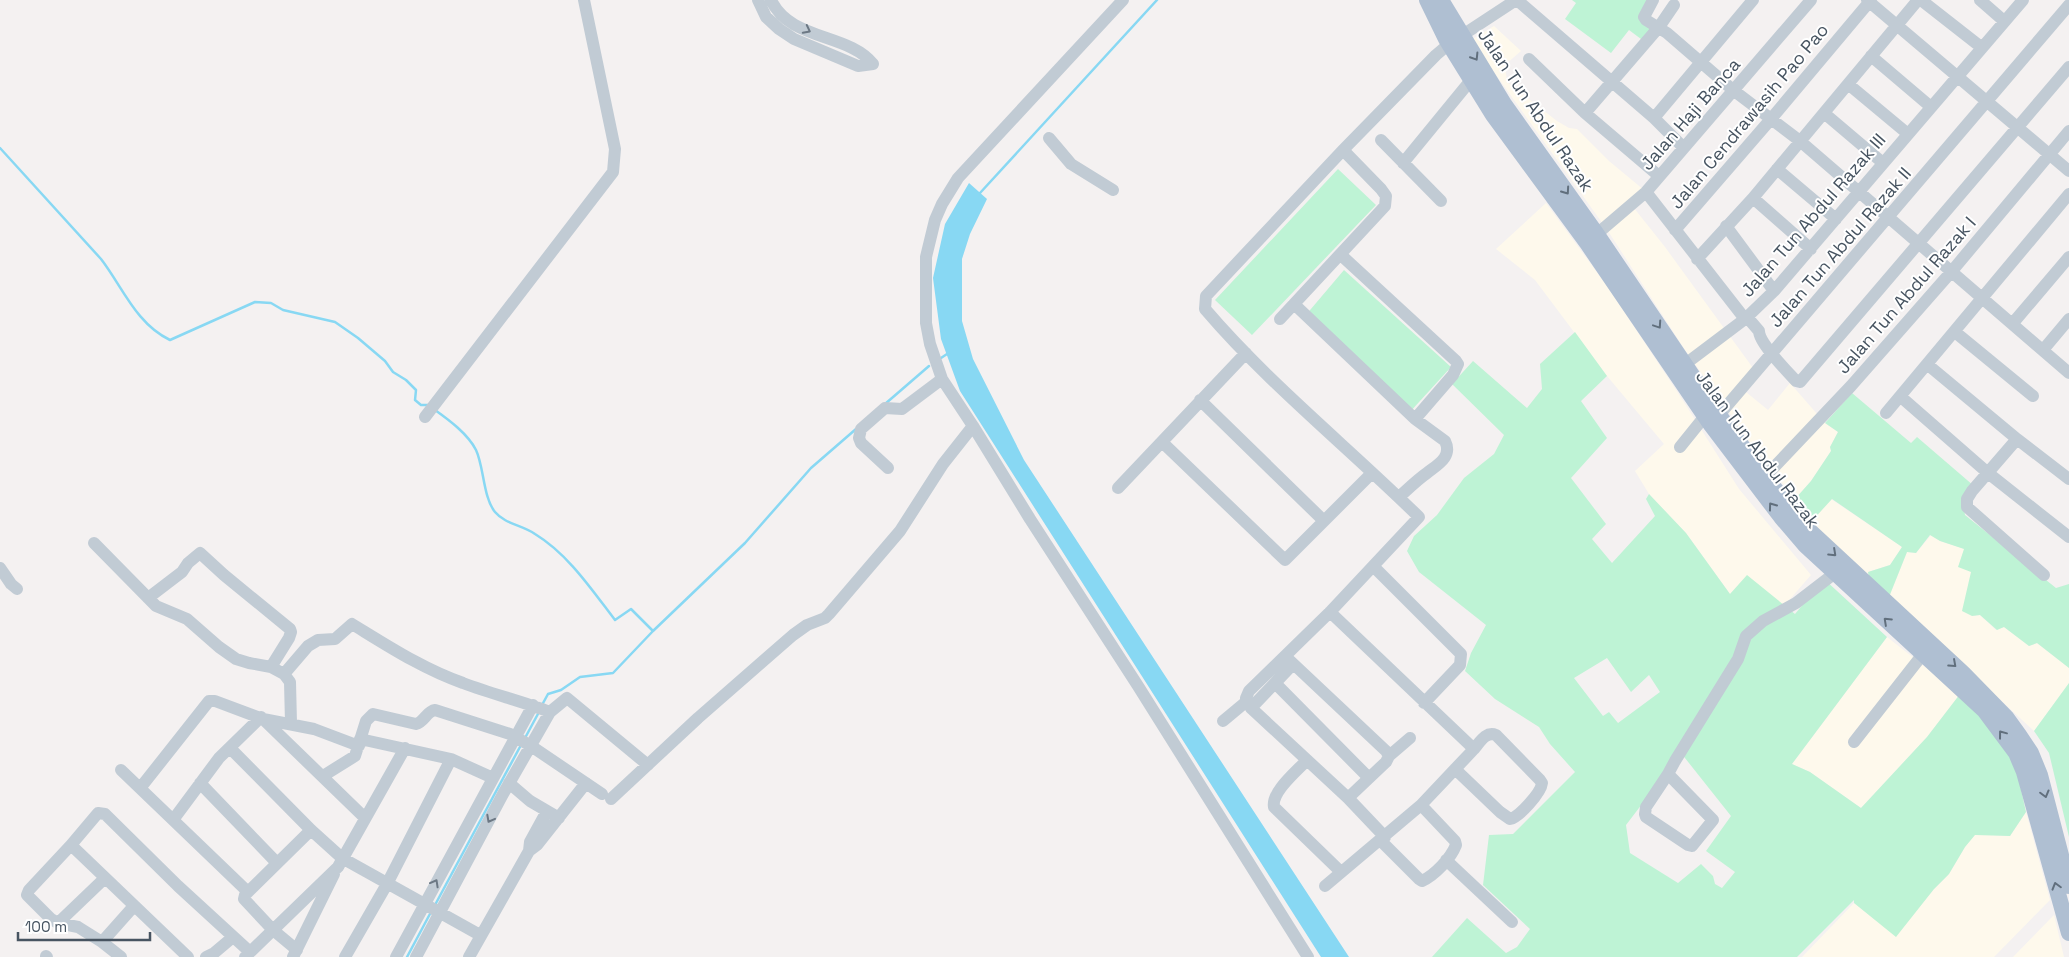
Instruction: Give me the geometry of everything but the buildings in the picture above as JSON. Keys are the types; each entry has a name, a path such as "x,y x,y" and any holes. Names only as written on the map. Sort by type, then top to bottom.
{"main road":[{"name":"Jalan Tun Abdul Razak","path":"1427,0 1504,104 1712,416 1761,481 1796,535 1984,710 2016,753 2024,772 2069,933"},
{"name":"Jalan Tun Abdul Razak","path":"1441,0 1471,80 1493,115 1592,238 1684,365 1712,416"},
{"name":"Jalan Tun Abdul Razak","path":"1761,481 1810,531 1963,673 2006,717 2019,734 2031,753 2040,774 2069,886"}],"street":[{"path":"425,417 613,172 615,149 584,0"},
{"path":"758,0 766,17 794,39 858,66 873,64 866,55 817,36 792,23 778,14 771,0"},
{"path":"1123,0 958,178 942,204 931,235 925,276 926,323 930,344 942,379 1308,957"},
{"path":"1223,721 1249,705 1275,683 1289,660 1330,612 1419,517 1246,353 1205,309 1206,296 1343,150 1455,40 1517,0 1654,118 1683,147"},
{"path":"1653,0 1644,17 1659,27 1733,90 1800,141 1860,191 2069,373"},
{"path":"1654,118 1753,0"},
{"name":"Jalan Haji Banca","path":"1592,238 1646,192 1811,0"},
{"path":"1697,258 1753,198 1920,0 1981,48"},
{"path":"1980,0 2004,21"},
{"name":"Jalan Tun Abdul Razak III","path":"1684,365 1746,318 1774,291 2023,0"},
{"path":"1869,1 2069,171"},
{"name":"Jalan Cendrawasih Pao Pao","path":"1675,230 1772,119 1869,1"},
{"path":"1585,113 1659,27 1674,5"},
{"name":"Jalan Tun Abdul Razak II","path":"1680,447 1772,353 2069,5"},
{"path":"1871,56 1931,107"},
{"path":"1529,59 1585,113 1659,176"},
{"path":"1646,192 1746,318 1759,330 1759,336 1772,353 1796,381 1800,382 2069,67"},
{"path":"1403,163 1471,80"},
{"path":"1848,84 1908,134"},
{"path":"1824,113 1883,163"},
{"name":"Jalan Tun Abdul Razak I","path":"1761,481 1851,386 1952,271 2069,131"},
{"path":"1049,138 1071,164 1113,190"},
{"path":"1381,140 1441,201"},
{"path":"1280,319 1383,211 1386,201 1381,189 1343,150"},
{"path":"1777,169 1836,219"},
{"path":"1886,413 2069,194"},
{"path":"1753,198 1811,249"},
{"path":"1726,226 1774,291"},
{"path":"1341,255 1458,364 1452,375 1415,419"},
{"path":"2013,324 2069,257"},
{"path":"1294,304 1415,419 1445,442 1447,446 1446,454 1441,463 1426,473 1399,497"},
{"path":"2043,350 2069,319"},
{"path":"1955,332 2033,396"},
{"path":"1118,488 1246,353"},
{"path":"1928,365 2017,439 2069,479"},
{"path":"888,468 861,443 859,438 861,429 885,408 902,409 942,379"},
{"path":"1900,397 1988,473 2069,537"},
{"path":"1200,400 1324,521"},
{"path":"323,776 357,753 366,721 373,714 416,724 420,723 433,710 488,726 516,737 607,796 648,765 698,718 793,635 807,625 825,618 829,614 900,531 944,464 973,426"},
{"path":"2017,439 1967,499 1967,507 2044,575"},
{"path":"1162,442 1281,565 1372,473"},
{"path":"94,543 156,606 187,619 229,655 250,663 271,667 284,674 290,682 290,723"},
{"path":"148,598 182,572 188,563 200,553 286,625 291,632 308,646"},
{"path":"1374,567 1461,654 1460,665 1424,703"},
{"path":"0,568 11,584 17,589"},
{"path":"1668,774 1712,820 1692,846 1654,822 1645,814 1646,807 1738,659 1746,636 1763,621 1796,603 1835,573"},
{"path":"1330,612 1474,749"},
{"path":"284,674 308,646 318,640 335,639 352,624 409,660 463,684 550,712"},
{"path":"271,667 291,632"},
{"path":"1854,742 1923,654"},
{"path":"1289,660 1249,691 1247,694 1249,705 1306,761 1348,798 1422,881 1446,860 1455,848 1455,841 1421,805"},
{"path":"1289,660 1386,751 1389,756"},
{"path":"1275,683 1369,778"},
{"path":"416,957 506,789 550,712 567,698 648,765"},
{"path":"141,787 209,701 218,702 262,718 314,729 359,743 405,748 451,759 493,778"},
{"path":"396,957 532,705"},
{"path":"262,718 290,743 365,818"},
{"path":"173,820 219,758 262,718"},
{"path":"290,743 314,729"},
{"path":"1326,886 1421,805 1486,735 1496,735 1540,780 1542,783 1541,790 1517,816 1510,819 1500,812 1455,769"},
{"path":"1348,798 1386,762 1389,756 1410,738"},
{"path":"230,748 311,830 340,863 388,884 480,935"},
{"path":"311,830 244,896 244,901 295,953 340,863 405,748"},
{"path":"345,957 388,884 451,759"},
{"path":"1306,761 1278,791 1274,800 1274,807 1341,872"},
{"path":"121,770 141,787 248,892"},
{"path":"200,783 278,863"},
{"path":"528,851 537,845 586,783"},
{"path":"506,789 559,818"},
{"path":"469,957 528,851 530,842 547,811"},
{"path":"121,957 78,927 58,923 51,919 27,893 98,813 103,813 233,937 248,954 340,863"},
{"path":"71,845 188,957"},
{"path":"1446,860 1512,922"},
{"path":"58,923 104,878"},
{"path":"102,942 134,906"},
{"path":"206,957 214,953 233,937"}],"shaded area":[{"path":"1494,26 1521,51 1505,65 1507,82 1557,121 1569,128 1577,129 1609,161 1644,190 1630,203 1665,247 1753,368 1746,392 1768,410 1790,383 1825,423 1838,432 1830,447 1831,451 1811,481 1795,499 1750,442 1685,350 1608,231 1471,40"},
{"path":"1546,203 1607,286 1739,489 1811,575 1784,606 1734,590 1730,594 1686,533 1649,494 1635,471 1664,444 1607,376 1535,280 1496,249"},
{"path":"1831,499 1902,547 1890,565 1868,572 1869,577 1811,522"},
{"path":"1931,535 1940,541 1965,549 1971,571 1972,616 1980,615 1996,630 2004,627 2029,646 2037,643 2069,668 2069,683 2034,731 1889,597 1907,552 1916,553"},
{"path":"1887,637 1960,694 1927,737 1861,808 1810,772 1792,764"},
{"path":"2026,812 2050,900 1994,957 1802,957 1854,903 1896,936 1934,889 1949,874 1975,834 2010,836"},
{"path":"2054,915 2064,957 2013,957"}],"green space":[{"path":"1572,0 1650,0 1638,17 1654,29 1645,42 1629,30 1611,53 1565,19 1576,3"},
{"path":"1338,169 1376,205 1252,335 1215,300"},
{"path":"1344,270 1451,367 1409,413 1305,316"},
{"path":"1575,332 1607,376 1581,401 1607,438 1571,478 1606,524 1592,539 1612,563 1655,516 1646,499 1649,494 1686,533 1730,594 1747,575 1795,614 1824,579 1887,637 1792,764 1810,772 1861,808 1927,737 1960,694 1997,731 2016,767 2026,812 2010,836 1975,835 1965,847 1949,874 1934,889 1896,937 1854,903 1854,900 1797,957 1432,957 1467,918 1506,953 1517,947 1530,929 1483,885 1489,835 1513,834 1575,772 1550,744 1539,727 1495,699 1465,671 1471,653 1486,625 1419,572 1407,551 1414,536 1437,515 1464,478 1494,454 1504,435 1452,384 1473,361 1527,408 1542,389 1540,364","holes":["1607,658 1631,692 1649,675 1660,692 1618,723 1609,712 1603,716 1574,678","1681,753 1731,816 1706,851 1735,872 1722,888 1715,884 1713,876 1701,864 1678,883 1630,853 1626,825"]},
{"path":"1852,393 1911,443 1917,437 1974,486 1963,501 1965,515 2056,588 2069,584 2069,668 2037,643 2029,646 2004,627 1997,630 1980,615 1972,616 1962,611 1971,572 1958,567 1964,549 1940,541 1930,535 1916,553 1907,552 1889,597 1869,577 1868,572 1890,565 1902,547 1832,499 1811,522 1795,499 1811,481 1831,451 1830,447 1838,432 1825,423"},
{"path":"2069,683 2069,837 2049,753 2034,731"}],"water":[{"path":"969,183 987,199 970,234 962,259 962,321 973,359 1024,460 1349,957 1321,957 960,391 941,339 933,278 945,224"}],"waterway":[{"path":"980,193 1157,0"},
{"path":"0,148 101,259 131,304 158,333 170,340 255,302 271,303 283,310 335,322 358,338 385,361 393,372 406,380 416,390 415,400 421,405 428,405"},
{"path":"941,358 947,354"},
{"path":"885,404 929,366"},
{"path":"435,410 452,423 473,444 479,457 488,498 495,512 509,522 525,528 547,542 579,573 615,620 631,609 653,631"},
{"path":"542,705 548,694 561,690 580,677 613,673 653,631 745,543 811,468 856,429"},
{"path":"525,738 539,712"},
{"path":"435,905 521,745"},
{"path":"407,957 431,912"}]}
